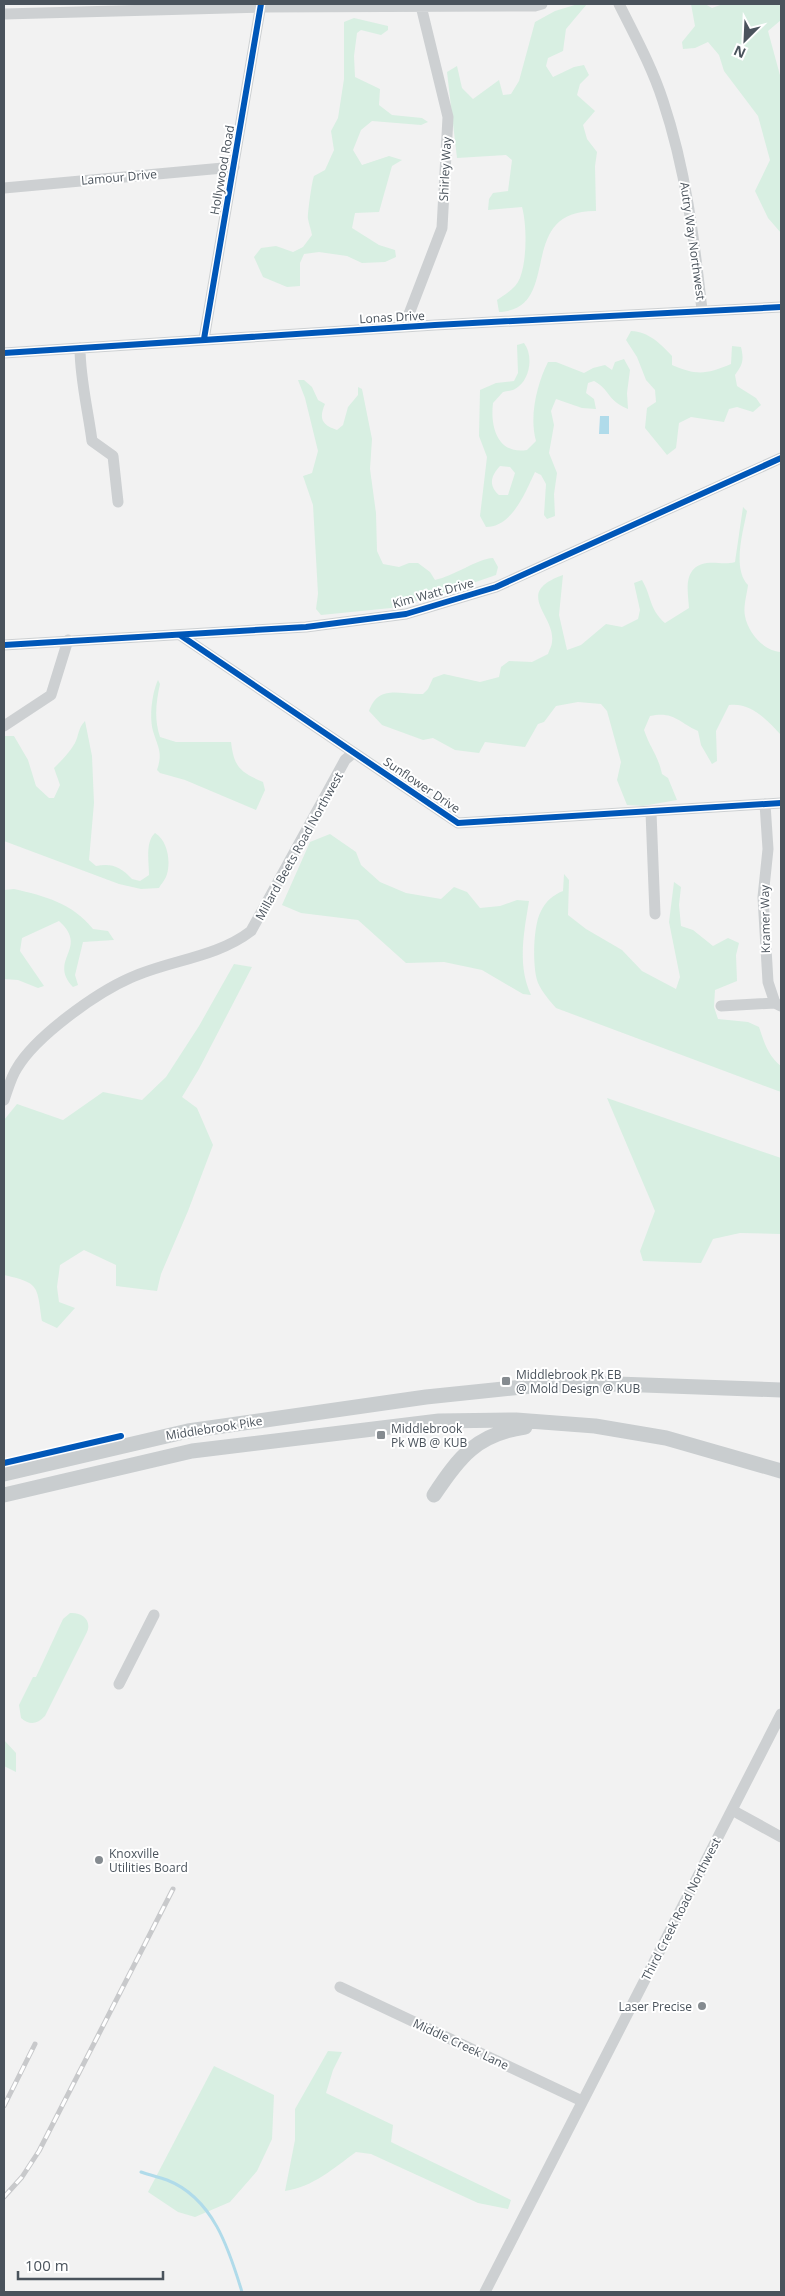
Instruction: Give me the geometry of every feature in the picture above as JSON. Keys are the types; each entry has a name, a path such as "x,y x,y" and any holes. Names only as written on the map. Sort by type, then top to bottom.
{"main road":[{"name":"Middlebrook Pike","path":"4,1474 188,1431 426,1397 542,1385 617,1384 781,1390"},
{"name":"Middlebrook Pike","path":"4,1495 192,1451 418,1422 516,1420 556,1423"},
{"path":"434,1495 466,1452 487,1438 510,1430 556,1423 595,1426 666,1438 781,1471"}],"street":[{"path":"4,14 261,5 534,6 542,4"},
{"name":"Autry Way Northwest","path":"619,4 649,65 679,156 690,208 702,310"},
{"name":"Hollywood Road","path":"204,339 261,5"},
{"name":"Shirley Way","path":"404,327 442,228 448,116 421,6"},
{"name":"Lamour Drive","path":"4,188 234,167"},
{"name":"Lonas Drive","path":"4,353 404,327 781,307"},
{"path":"80,348 80,366 84,381 92,441 114,456 118,502"},
{"name":"Kim Watt Drive","path":"4,644 306,627 406,614 496,587 781,458"},
{"name":"Sunflower Drive","path":"180,635 458,824 781,803"},
{"path":"4,726 51,695 68,640"},
{"name":"Millard Beets Road Northwest","path":"4,1100 17,1068 23,1060 49,1032 87,1003 130,978 230,945 251,931 345,760 353,753"},
{"name":"Kramer Way","path":"765,804 768,849 762,897 768,982 778,1005"},
{"path":"651,812 655,914"},
{"path":"721,1006 778,1005"},
{"path":"120,1684 154,1615"},
{"name":"Third Creek Road Northwest","path":"485,2292 781,1714"},
{"path":"732,1810 781,1837"},
{"name":"Middle Creek Lane","path":"340,1987 582,2101"}],"green space":[{"path":"578,4 587,4 566,29 563,51 548,58 546,66 553,77 574,67 584,65 589,75 580,84 577,95 595,111 583,125 587,139 597,152 595,166 596,211 571,215 555,226 546,242 537,278 530,295 519,307 499,312 497,300 516,285 520,278 526,242 522,207 488,210 489,199 493,193 508,191 512,160 506,155 457,158 447,72 457,66 462,88 473,99 499,80 503,95 511,94 519,81 535,22 555,11"},
{"path":"691,4 705,4 712,8 723,4 781,4 781,20 768,31 781,79 781,233 768,218 755,191 770,160 758,116 724,71 719,55 708,42 695,48 683,49 682,42 695,26"},
{"path":"354,18 388,26 388,30 381,35 361,30 357,33 354,56 355,77 380,89 379,105 392,115 422,118 428,122 421,125 372,121 361,130 353,150 362,165 389,156 402,160 392,166 379,212 355,213 352,228 379,245 395,250 396,257 385,262 362,263 347,256 319,252 304,254 300,263 300,286 287,287 263,277 254,257 261,248 276,246 293,252 303,247 312,235 308,217 312,184 314,176 325,170 334,150 331,131 338,118 344,79 344,22"},
{"path":"631,331 649,336 672,356 672,365 688,371 708,372 731,364 732,346 741,347 742,362 735,375 737,386 756,398 761,405 753,412 737,407 729,409 724,422 691,417 679,423 676,448 667,455 645,428 647,408 656,402 655,390 646,380 637,357 626,340"},
{"path":"524,343 527,348 530,361 527,374 520,385 514,390 503,392 493,403 492,412 498,437 509,448 527,450 536,441 533,421 535,400 540,380 548,362 556,362 584,373 605,365 612,370 615,362 624,359 630,370 627,393 628,409 612,399 594,381 588,383 586,393 594,399 596,409 582,408 556,399 551,411 554,425 549,453 557,473 554,494 555,516 547,519 544,515 546,484 541,475 535,472 522,499 510,515 495,525 486,527 480,516 487,457 479,436 480,390 496,383 514,381 518,373 517,345","holes":["500,466 510,467 515,473 508,495 499,495 492,484 494,473"]},
{"path":"298,380 304,380 312,387 318,400 325,404 322,413 323,420 328,426 337,430 343,425 348,407 358,395 358,387 362,389 372,439 370,469 376,513 377,551 383,564 399,567 409,563 418,563 430,572 435,580 480,561 493,558 498,567 496,575 441,594 391,608 321,615 316,609 318,594 313,505 303,476 312,473 318,451 305,398"},
{"path":"743,507 747,511 741,539 740,560 743,578 748,585 745,616 753,635 763,645 781,652 781,735 758,713 744,706 729,705 716,731 717,761 712,764 701,745 698,731 670,716 650,716 644,730 662,774 668,778 677,800 643,806 627,805 617,780 621,762 607,711 601,704 578,702 556,706 544,722 538,724 525,747 485,742 479,753 455,750 433,738 423,740 382,725 369,711 378,697 384,694 423,694 428,689 433,678 444,674 480,682 499,677 501,667 509,661 532,662 548,654 552,644 552,632 538,597 540,589 548,582 563,575 559,615 567,650 581,645 606,624 622,627 638,619 640,610 634,583 642,580 653,608 665,623 689,608 688,581 694,569 699,565 707,563 735,562"},
{"path":"158,680 160,684 156,717 160,737 176,742 231,742 236,763 240,768 263,782 265,790 256,810 185,780 160,773 157,770 160,754 153,731 151,712 154,691"},
{"path":"85,721 92,756 94,803 89,860 96,866 107,865 116,867 124,871 132,879 140,881 149,875 149,847 155,833 165,845 168,857 166,878 159,888 141,889 119,884 4,841 4,736 14,736 28,760 36,786 49,798 54,798 60,785 54,768 73,747 81,726"},
{"path":"330,834 356,852 361,865 380,882 406,893 441,899 454,887 467,892 480,908 500,906 517,900 529,901 523,960 524,972 531,995 523,994 482,970 444,962 406,963 358,920 301,913 282,905 310,842"},
{"path":"564,874 569,880 568,915 586,929 622,950 642,971 676,989 680,977 669,922 674,882 681,887 679,905 681,926 693,930 713,946 728,938 739,943 736,955 737,981 715,990 714,1007 718,1019 748,1022 759,1027 770,1053 781,1066 781,1092 556,1008 538,983 534,947 538,917 548,901 563,891"},
{"path":"14,889 47,898 67,907 85,920 93,929 108,931 114,940 83,942 75,975 78,985 73,987 66,977 65,961 71,939 59,921 22,938 20,951 44,986 38,988 18,980 4,979 4,890"},
{"path":"234,964 252,967 199,1069 182,1097 197,1108 213,1145 161,1274 157,1291 116,1286 116,1265 84,1250 60,1265 57,1287 59,1302 75,1308 57,1328 42,1321 35,1288 24,1281 4,1275 4,1120 17,1104 63,1120 103,1092 142,1100 166,1077 199,1026"},
{"path":"607,1098 781,1158 781,1234 740,1233 713,1239 701,1263 643,1261 640,1251 655,1211"},
{"path":"70,1613 82,1615 87,1620 87,1632 45,1716 33,1723 27,1722 21,1718 19,1705 33,1677 36,1677 63,1619"},
{"path":"4,1740 16,1753 16,1772 4,1766"},
{"path":"328,2051 342,2052 333,2070 326,2093 393,2125 391,2142 511,2200 508,2209 478,2203 371,2154 356,2152 314,2181 285,2191 295,2140 295,2109"},
{"path":"214,2066 274,2095 272,2139 257,2171 230,2202 195,2217 178,2212 148,2192"}],"water":[{"path":"600,416 609,416 609,434 599,434"}],"waterway":[{"path":"141,2172 167,2180 183,2188 208,2212 225,2242 242,2292"}],"railway":[{"path":"4,2197 22,2177 39,2151 173,1889"},
{"path":"4,2106 35,2044"}],"cycle path":[{"path":"204,339 261,4"},
{"path":"4,353 435,325 781,307"},
{"path":"4,645 306,627 406,614 496,587 781,458"},
{"path":"180,635 458,823 781,803"},
{"path":"4,1463 121,1436"}],"place":[{"name":"Middlebrook Pk EB @ Mold Design @ KUB","path":"506,1381"},
{"name":"Middlebrook Pk WB @ KUB","path":"381,1435"},
{"name":"Knoxville Utilities Board","path":"99,1860"},
{"name":"Laser Precise","path":"702,2006"}]}
